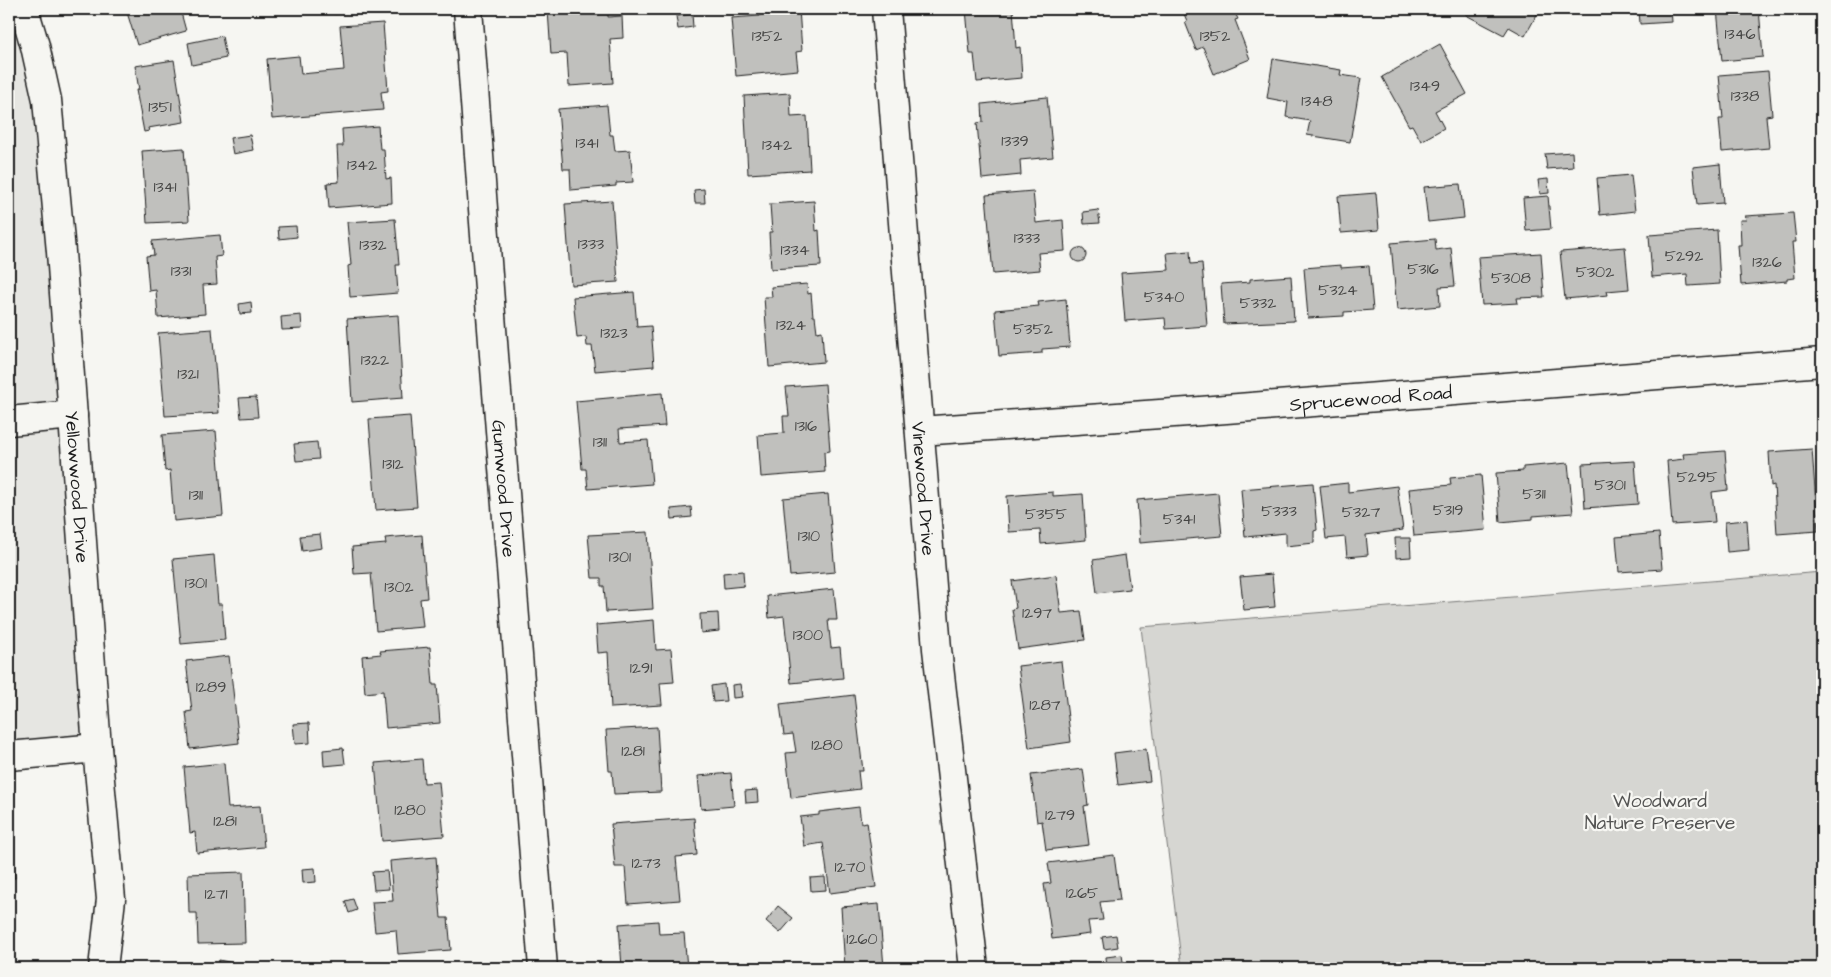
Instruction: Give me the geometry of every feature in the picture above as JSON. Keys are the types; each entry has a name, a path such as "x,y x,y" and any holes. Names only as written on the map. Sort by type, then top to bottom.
{"street":[{"name":"Yellowwood Drive","path":"24,9 35,46 47,100 73,415 97,748 111,898 103,968"},
{"name":"Gumwood Drive","path":"468,9 495,375 543,968"},
{"name":"Vinewood Drive","path":"886,9 937,649 974,968"},
{"name":"Sprucewood Road","path":"920,432 1822,362"},
{"path":"9,421 73,415"},
{"path":"9,756 97,748"}],"shaded area":[{"path":"9,9 32,9 101,747 9,755"}],"green space":[{"name":"Woodward Nature Preserve","path":"1822,572 1822,968 1182,968 1141,627"}],"building":[{"path":"126,9 180,9 186,31 137,45"},
{"path":"333,9 384,9 334,14"},
{"path":"608,9 608,17 622,16 623,38 610,39 613,83 569,86 567,53 551,54 548,10"},
{"path":"759,9 799,9 802,51 796,52 798,70 736,76 731,18 760,16"},
{"path":"966,9 1013,9 1016,48 1020,47 1022,78 977,82 974,54 970,54"},
{"path":"1182,9 1233,9 1238,19 1235,20 1250,59 1214,74 1203,47 1196,50"},
{"path":"1469,9 1540,9 1525,36 1509,27 1504,35 1466,15"},
{"path":"1639,9 1671,9 1672,22 1640,24"},
{"path":"1717,9 1759,9 1763,57 1722,61"},
{"path":"692,14 693,27 678,29 676,16"},
{"path":"383,23 388,91 381,92 383,110 272,119 267,59 299,56 301,74 344,70 340,26"},
{"path":"222,36 226,58 192,65 188,43"},
{"path":"1440,44 1467,94 1435,111 1444,128 1421,141 1412,125 1409,126 1382,77"},
{"path":"1273,59 1341,70 1340,75 1361,78 1350,142 1307,135 1310,121 1286,117 1288,102 1267,98"},
{"path":"174,60 184,122 148,128 149,131 144,132 136,90 139,90 135,66"},
{"path":"1768,71 1772,115 1766,116 1769,148 1722,152 1719,119 1723,119 1719,75"},
{"path":"790,93 791,117 807,116 810,170 748,174 744,96"},
{"path":"1047,97 1053,157 1020,160 1021,175 982,179 977,123 983,122 982,104"},
{"path":"607,105 610,135 613,135 615,151 630,150 633,182 616,183 616,186 571,190 570,169 563,169 558,109"},
{"path":"378,126 380,149 384,149 386,179 391,178 392,203 329,208 327,183 339,182 337,146 343,146 342,129"},
{"path":"250,135 253,150 233,154 230,138"},
{"path":"184,148 189,221 147,223 142,151"},
{"path":"1572,152 1573,167 1547,169 1545,154"},
{"path":"1720,164 1723,203 1697,205 1693,167"},
{"path":"1631,175 1635,211 1600,215 1597,178"},
{"path":"1548,179 1549,193 1540,194 1538,180"},
{"path":"1460,184 1464,218 1428,222 1424,187"},
{"path":"704,189 705,203 695,203 694,190"},
{"path":"1033,191 1036,223 1063,220 1065,251 1038,253 1040,270 993,274 986,195"},
{"path":"1376,193 1379,230 1341,233 1338,196"},
{"path":"1548,196 1551,229 1526,231 1523,198"},
{"path":"612,201 618,282 571,285 565,204"},
{"path":"814,201 816,231 819,230 821,266 771,269 769,232 772,232 770,204"},
{"path":"1098,210 1100,223 1084,224 1083,212"},
{"path":"1793,213 1796,242 1792,242 1795,278 1787,279 1787,281 1741,285 1738,245 1741,245 1740,220 1746,220 1745,216"},
{"path":"395,219 399,265 396,265 398,293 350,297 348,266 351,265 347,222"},
{"path":"296,226 297,237 279,239 278,227"},
{"path":"1717,230 1720,284 1688,286 1687,274 1652,277 1649,235"},
{"path":"220,235 222,256 215,257 217,284 203,285 205,314 158,318 156,290 149,291 146,256 154,255 152,241"},
{"path":"1435,239 1436,250 1451,248 1455,286 1439,287 1440,306 1397,310 1391,243"},
{"path":"1625,247 1629,289 1607,291 1608,295 1565,299 1560,252"},
{"path":"1076,248 1082,248 1086,255 1082,262 1076,262 1072,258 1072,252"},
{"path":"1190,251 1191,264 1202,263 1207,326 1166,329 1165,318 1125,321 1121,273 1169,270 1167,253"},
{"path":"1541,253 1544,297 1517,298 1518,303 1482,305 1478,257"},
{"path":"1341,265 1341,268 1369,266 1373,310 1344,312 1344,316 1308,318 1304,268"},
{"path":"1291,276 1294,321 1224,324 1221,284 1250,282 1250,279"},
{"path":"807,284 808,294 811,293 813,316 815,316 817,332 822,331 824,362 769,367 764,297 772,297 771,287"},
{"path":"634,292 637,327 651,326 654,366 595,371 592,346 587,346 586,337 577,338 573,297"},
{"path":"1066,299 1070,347 1042,349 1042,353 999,356 995,310 1039,306 1038,302"},
{"path":"251,302 252,313 240,314 239,304"},
{"path":"301,315 302,329 282,330 281,317"},
{"path":"398,315 403,398 352,402 347,319"},
{"path":"212,329 219,413 165,416 158,333"},
{"path":"825,384 830,451 824,452 825,472 761,477 758,435 784,433 783,416 789,416 786,387"},
{"path":"662,393 665,426 619,429 620,442 648,440 652,484 588,489 586,469 582,469 576,401"},
{"path":"256,397 258,417 241,418 239,398"},
{"path":"410,416 417,507 376,510 369,419"},
{"path":"216,431 223,516 174,521 170,470 165,471 162,435"},
{"path":"317,442 319,459 296,461 294,444"},
{"path":"1812,449 1818,531 1777,534 1774,485 1771,486 1769,452"},
{"path":"1725,451 1728,490 1712,492 1715,522 1672,525 1667,461 1684,459 1683,454"},
{"path":"1635,461 1638,504 1585,508 1582,464"},
{"path":"1568,463 1573,513 1533,516 1533,519 1500,522 1496,473 1523,471 1523,467"},
{"path":"1481,475 1486,530 1414,536 1409,489 1451,485 1450,478"},
{"path":"1313,483 1317,530 1314,531 1314,543 1286,546 1286,533 1245,537 1241,489"},
{"path":"1348,483 1348,492 1397,486 1403,530 1366,535 1368,555 1347,557 1345,537 1326,539 1320,486"},
{"path":"1053,492 1053,496 1083,494 1086,540 1041,544 1040,530 1009,532 1007,496"},
{"path":"1218,493 1222,536 1140,543 1137,500"},
{"path":"828,494 835,572 790,576 783,498"},
{"path":"691,507 692,517 672,519 671,509"},
{"path":"1747,520 1749,550 1727,552 1725,522"},
{"path":"648,532 653,609 606,612 604,586 601,586 601,578 592,578 588,535"},
{"path":"1659,533 1662,569 1619,572 1616,537"},
{"path":"320,534 322,548 302,551 300,536"},
{"path":"422,535 427,598 420,599 423,627 376,631 371,573 354,574 352,547 386,544 385,538"},
{"path":"1395,538 1410,538 1411,557 1396,558"},
{"path":"214,555 218,604 222,604 225,640 181,644 173,559"},
{"path":"1125,555 1130,589 1097,593 1093,560"},
{"path":"743,571 744,586 724,588 723,573"},
{"path":"1272,574 1275,607 1244,610 1240,577"},
{"path":"1056,575 1061,613 1081,611 1085,640 1018,649 1012,609 1016,608 1012,581"},
{"path":"834,589 837,620 828,620 831,648 840,647 843,678 791,683 784,616 769,618 767,596"},
{"path":"718,613 719,631 701,633 700,614"},
{"path":"654,620 656,650 671,649 674,682 660,683 662,705 611,708 608,652 598,653 596,625"},
{"path":"430,647 433,685 437,685 440,723 386,728 383,691 365,693 362,656 381,654 380,651"},
{"path":"229,656 239,743 190,749 186,712 192,711 186,661"},
{"path":"1061,661 1071,742 1029,748 1018,666"},
{"path":"724,684 726,701 713,702 711,686"},
{"path":"740,684 742,697 733,698 732,685"},
{"path":"854,695 863,771 858,771 860,789 791,798 786,753 796,752 793,734 784,735 780,704"},
{"path":"309,723 310,743 295,744 293,724"},
{"path":"657,727 661,792 614,794 612,771 609,771 606,730"},
{"path":"343,748 345,764 324,766 323,750"},
{"path":"1146,749 1150,781 1118,785 1114,753"},
{"path":"422,759 424,783 439,782 444,836 382,841 375,763"},
{"path":"224,763 228,808 260,806 264,847 197,853 195,832 190,833 184,767"},
{"path":"1083,769 1088,805 1084,806 1089,845 1046,850 1042,821 1037,822 1031,775"},
{"path":"731,773 734,806 701,809 698,776"},
{"path":"757,790 758,802 746,803 745,791"},
{"path":"859,807 861,823 867,822 876,887 830,893 823,843 804,846 800,817 819,815 819,812"},
{"path":"694,818 697,855 676,857 680,900 628,904 625,867 615,867 611,824"},
{"path":"9,826 15,878 9,879"},
{"path":"1114,855 1120,900 1100,902 1103,920 1088,921 1090,934 1052,939 1044,884 1051,883 1048,863"},
{"path":"436,857 441,918 448,918 451,950 398,954 396,930 375,932 372,902 393,901 390,861"},
{"path":"315,868 316,882 303,883 302,869"},
{"path":"387,871 389,889 374,890 372,872"},
{"path":"243,872 245,943 198,944 197,913 189,913 188,874"},
{"path":"825,877 826,890 811,891 810,878"},
{"path":"353,899 357,910 349,913 345,901"},
{"path":"879,904 884,968 845,968 841,907"},
{"path":"778,906 793,918 780,933 766,921"},
{"path":"658,921 659,934 684,933 687,968 622,968 619,924"},
{"path":"1116,935 1118,947 1104,949 1102,937"},
{"path":"1122,955 1124,968 1107,968 1106,957"},
{"path":"219,960 233,963 232,968 217,968"}]}
